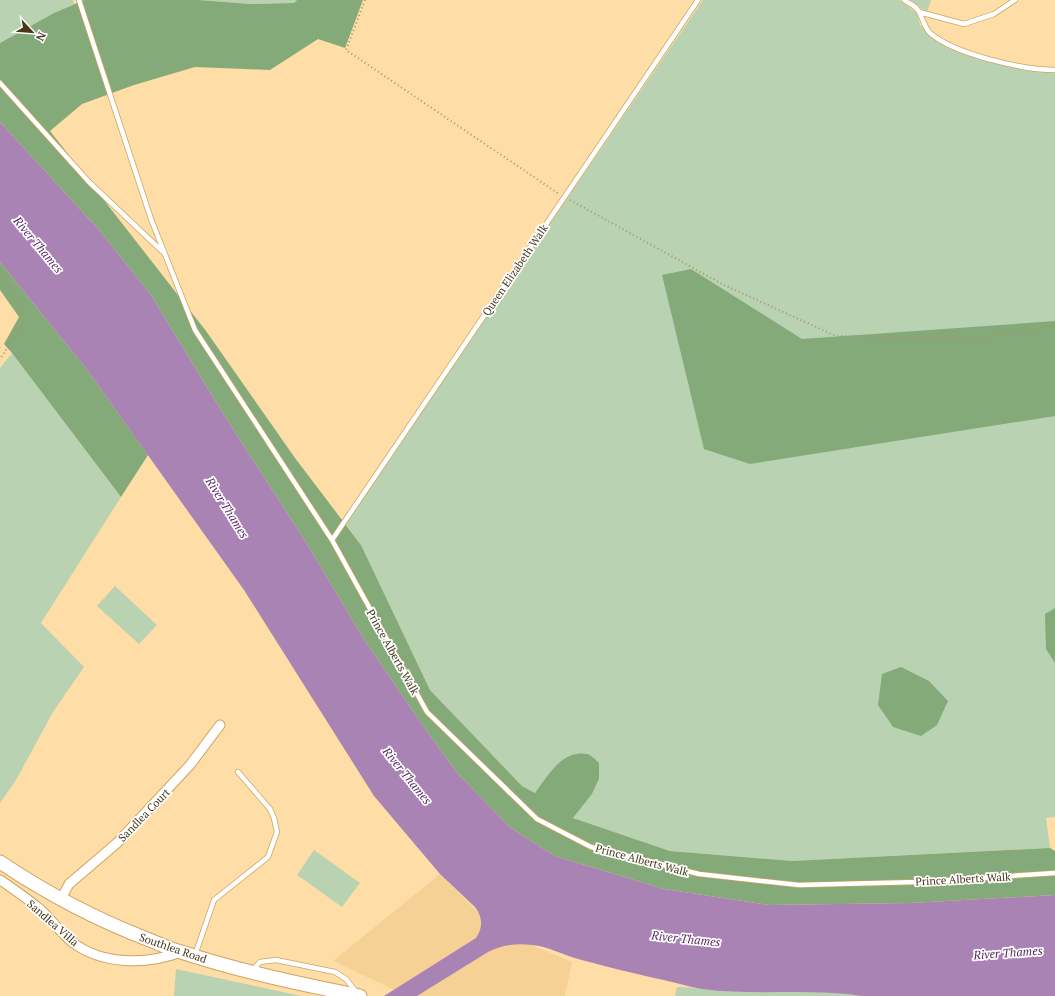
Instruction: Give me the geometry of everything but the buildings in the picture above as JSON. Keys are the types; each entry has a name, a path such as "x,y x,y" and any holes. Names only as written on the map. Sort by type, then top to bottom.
{"main road":[{"name":"Southlea Road","path":"0,862 60,899 127,931 181,952 286,981 359,996"}],"street":[{"name":"Sandlea Court","path":"60,899 69,884 117,843 190,766 220,724"},
{"name":"Sandlea Villa","path":"0,880 41,910 72,942 89,952 104,958 145,960 165,958 181,952"}],"lane":[{"name":"Prince Alberts Walk","path":"79,0 151,219 195,330 332,540 427,712 537,819 591,847 698,874 799,885 918,882 1055,873"},
{"name":"Queen Elizabeth Walk","path":"332,540 698,0"},
{"path":"904,0 920,12 964,24 994,14 1014,0"},
{"path":"920,12 922,21 929,32 952,45 974,54 1002,62 1028,68 1055,70"},
{"path":"0,83 89,182 165,254"},
{"path":"194,956 214,900 268,857 276,832 274,818 270,809 238,772"},
{"path":"250,972 260,962 276,960 335,972 346,980 359,996"}],"path":[{"path":"365,0 346,50 564,197 724,285 836,336 980,338 1055,326"},
{"path":"0,274 17,296 25,321 0,359"}],"shaded area":[{"path":"440,874 484,918 522,941 572,962 565,996 407,996 333,961"}],"green space":[{"path":"0,0 73,0 74,4 54,13 0,43"},
{"path":"84,0 198,0 251,4 294,3 297,0 363,0 345,48 318,39 270,70 195,67 134,85 82,104 50,131 206,331 295,458 361,545 430,690 522,786 535,793 550,772 563,760 578,754 587,754 599,763 599,779 592,794 573,818 670,851 793,861 1050,848 1055,851 1055,895 910,903 769,905 664,889 555,856 511,828 459,775 428,733 363,638 309,547 224,415 151,295 100,231 0,122 0,43 54,13"},
{"path":"198,0 297,0 294,3 251,4"},
{"path":"703,0 899,0 917,13 920,25 932,37 973,56 1022,69 1055,72 1055,817 1046,818 1050,848 793,861 670,851 573,818 592,794 599,779 599,763 555,767 535,793 522,786 430,690 361,545 345,523"},
{"path":"910,0 931,0 927,12"},
{"path":"0,262 88,371 148,455 121,497 4,344 19,317 0,290"},
{"path":"691,269 802,339 1055,321 1055,416 750,464 704,449 662,275"},
{"path":"12,353 121,497 41,623 84,667 53,712 16,780 0,803 0,368"},
{"path":"115,586 157,625 139,644 97,606"},
{"path":"1055,608 1055,663 1046,649 1045,614"},
{"path":"901,667 929,681 948,701 937,725 921,736 893,727 878,705 882,674"},
{"path":"314,850 360,883 342,907 297,875"},
{"path":"176,969 301,996 174,996"},
{"path":"677,987 841,993 862,996 675,996"}],"water":[{"name":"River Thames","path":"0,122 100,231 151,295 224,415 309,547 363,638 428,733 459,775 511,828 555,856 664,889 769,905 910,903 1055,895 1055,996 862,996 822,993 722,991 702,989 587,962 543,947 520,944 504,946 488,952 417,996 384,996 476,938 481,926 480,915 475,907 440,874 374,796 244,590 88,371 0,262"}]}
